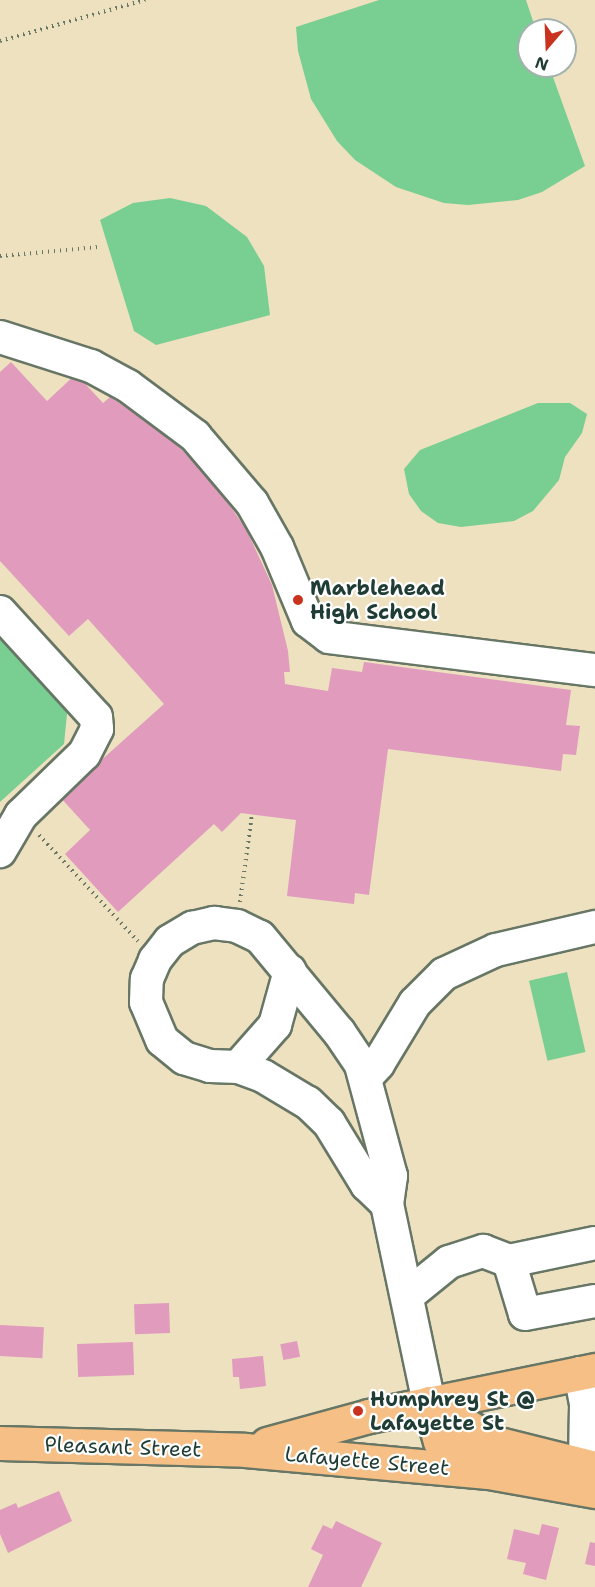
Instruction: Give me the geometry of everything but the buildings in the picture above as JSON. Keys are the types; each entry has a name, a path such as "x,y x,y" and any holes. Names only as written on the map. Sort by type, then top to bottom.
{"main road":[{"path":"245,1450 429,1403 587,1371"},
{"path":"429,1403 495,1443 592,1474"},
{"name":"Lafayette Street","path":"429,1403 440,1441 488,1472"},
{"name":"Pleasant Street","path":"0,1443 245,1450"},
{"name":"Lafayette Street","path":"245,1450 488,1472 592,1474"}],"lane":[{"path":"0,337 91,366 145,396 195,436 252,503 308,621 323,634 595,670"},
{"path":"0,612 96,717 97,729 84,754 21,815 0,851"},
{"path":"387,1204 367,1185 337,1133 308,1102 284,1086 238,1067 210,1066 184,1058 162,1040 146,1002 147,979 155,960 170,941 192,928 213,923 237,926 260,937 339,1032 366,1077 380,1122 392,1176 387,1204 429,1403"},
{"path":"366,1077 378,1064 415,1003 444,974 496,950 595,927"},
{"path":"238,1067 275,1024 290,971"},
{"path":"337,1133 380,1122"},
{"path":"407,1296 448,1262 483,1251 509,1261 595,1243"},
{"path":"509,1261 525,1314 595,1301"},
{"path":"587,1371 586,1405 592,1474"}],"path":[{"path":"0,41 145,0"},
{"path":"0,256 98,247"},
{"path":"237,926 252,814"},
{"path":"21,815 155,960"}],"green space":[{"path":"379,0 526,0 532,18 517,18 517,78 553,78 585,166 542,192 518,200 468,205 444,203 396,187 355,160 337,141 311,99 298,51 296,27"},
{"path":"170,198 206,206 247,237 264,266 270,315 156,345 134,331 100,220 133,203"},
{"path":"538,403 570,403 587,414 582,433 565,457 559,480 533,511 514,521 461,527 438,523 421,511 409,494 404,469 420,450"},
{"path":"0,630 68,704 64,744 0,802"},
{"path":"567,972 585,1052 547,1061 529,981"}],"place":[{"name":"Marblehead High School","path":"298,600"},
{"name":"Humphrey St @ Lafayette St","path":"358,1411"}]}
